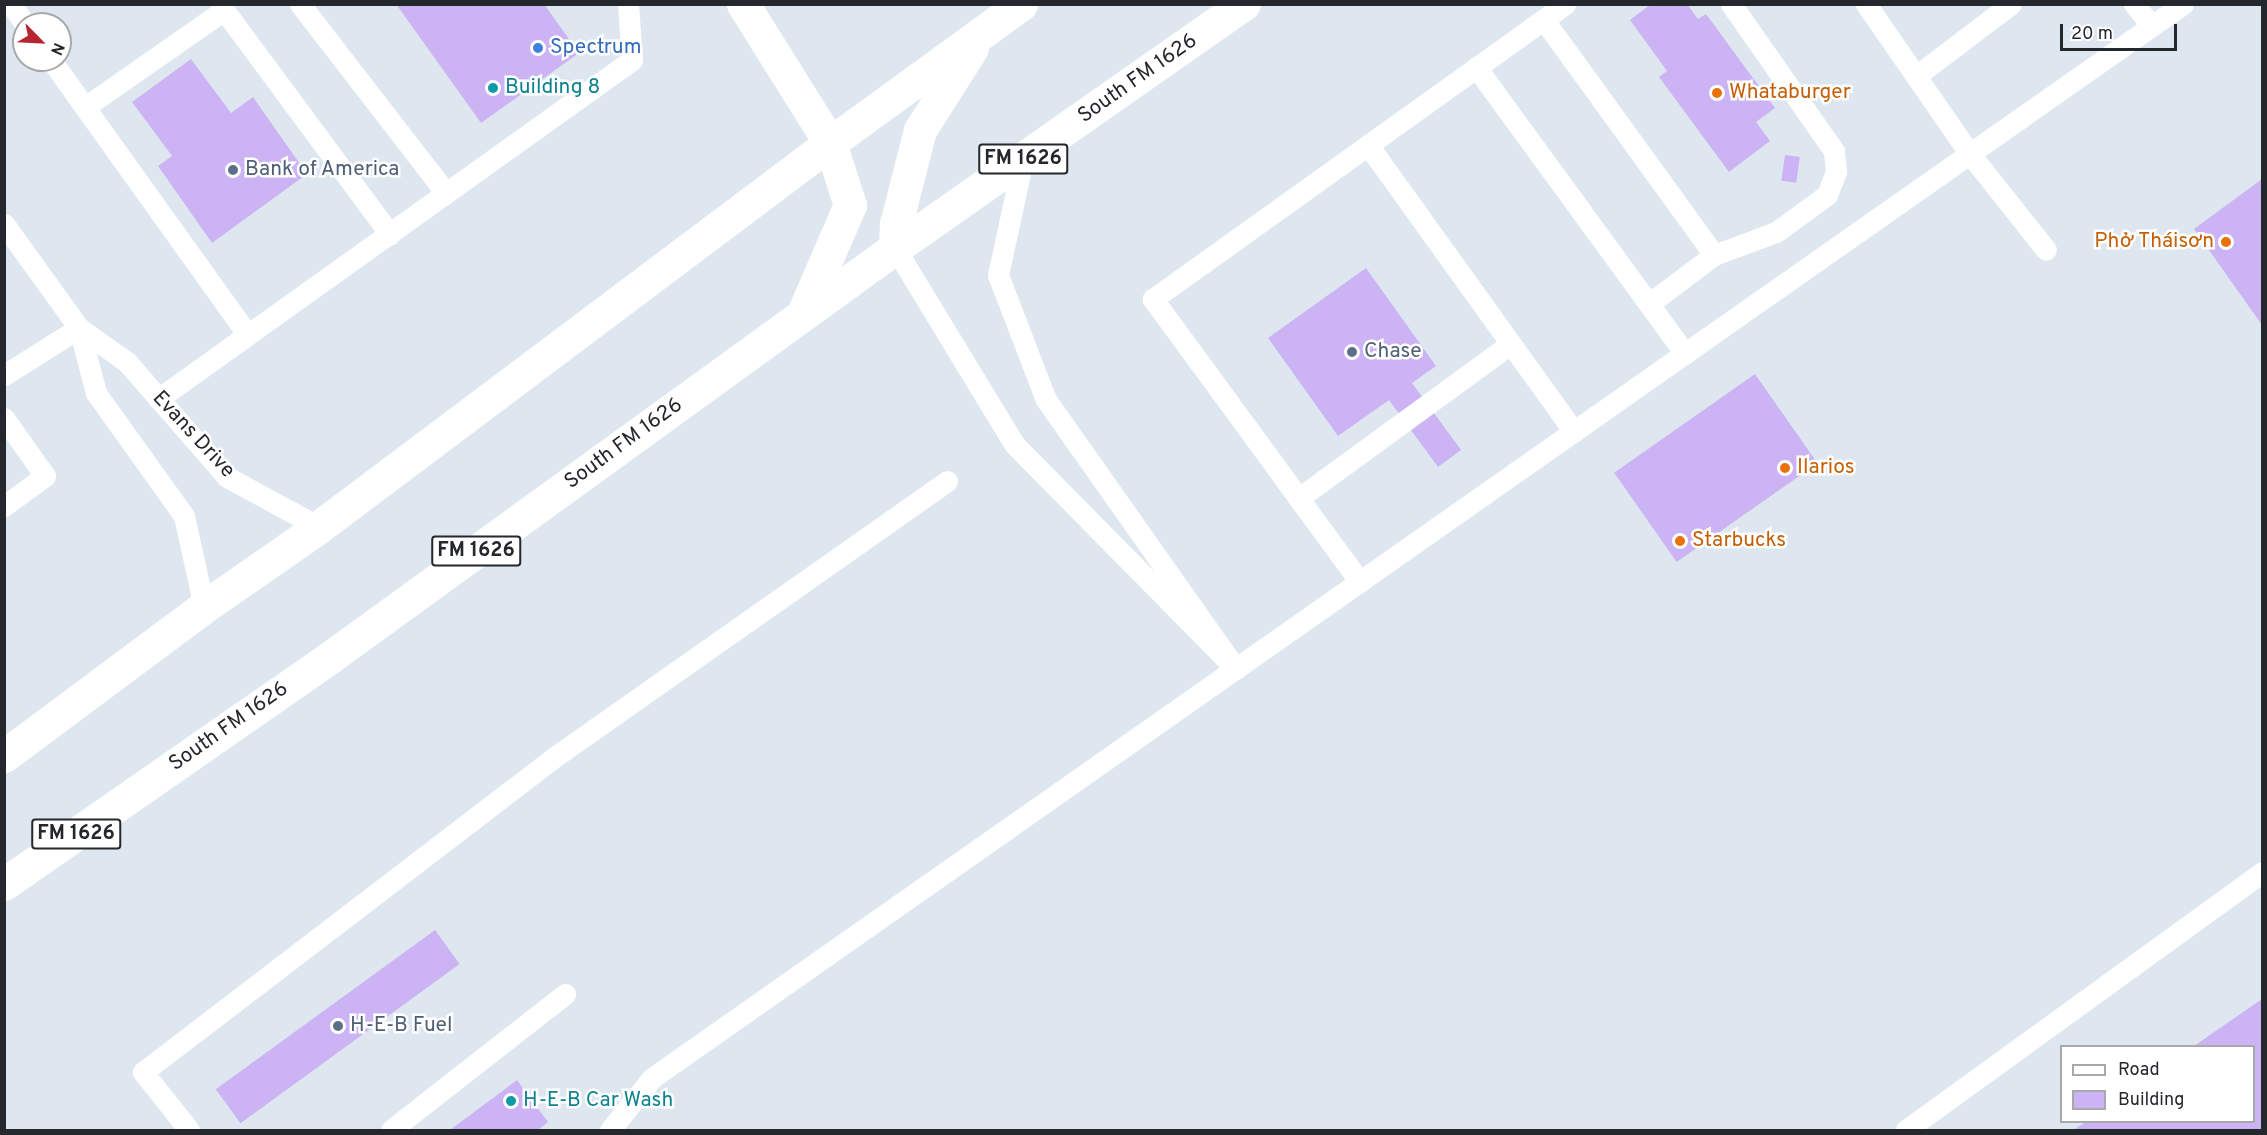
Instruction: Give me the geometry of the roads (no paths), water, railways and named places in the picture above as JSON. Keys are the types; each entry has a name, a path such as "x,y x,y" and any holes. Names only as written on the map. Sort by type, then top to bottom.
{"main road":[{"path":"743,4 830,143 850,206 802,315"},
{"path":"4,756 204,607 319,527 830,143 1021,4"},
{"name":"South FM 1626","path":"4,884 329,658 895,248 1244,4"},
{"path":"895,248 896,224 920,130 981,33"}],"lane":[{"path":"300,4 446,193"},
{"path":"158,399 632,60 628,4"},
{"path":"1360,582 1153,299 1565,4"},
{"path":"1650,303 1714,255 1776,232 1827,195 1836,171 1834,151 1731,4"},
{"path":"1866,4 1970,153 2046,250"},
{"path":"1916,76 2011,4"},
{"path":"2134,4 2152,26"},
{"path":"610,1131 652,1078 2183,4"},
{"path":"85,107 224,10 390,234"},
{"path":"1544,20 1714,255"},
{"path":"1476,67 1685,354"},
{"path":"60,72 248,335"},
{"path":"1368,145 1574,432"},
{"path":"1023,159 998,275 1046,400 1236,669"},
{"name":"Evans Drive","path":"4,224 79,328 127,362 227,477 319,527"},
{"path":"895,248 1014,444 1236,669"},
{"path":"4,375 79,328"},
{"name":"Evans Drive","path":"79,328 96,393 184,516 204,607"},
{"path":"1299,498 1510,344"},
{"path":"4,418 45,476 4,506"},
{"path":"189,1131 143,1072 556,756 947,481"},
{"path":"1906,1131 2262,872"},
{"path":"392,1131 565,994"}],"place":[{"name":"Spectrum","path":"538,48"},
{"name":"Building 8","path":"493,88"},
{"name":"Whataburger","path":"1717,93"},
{"name":"Bank of America","path":"233,170"},
{"name":"Phở Tháisơn","path":"2226,242"},
{"name":"Chase","path":"1352,352"},
{"name":"Ilarios","path":"1785,468"},
{"name":"Starbucks","path":"1680,541"},
{"name":"H-E-B Fuel","path":"338,1026"},
{"name":"H-E-B Car Wash","path":"511,1101"}]}
